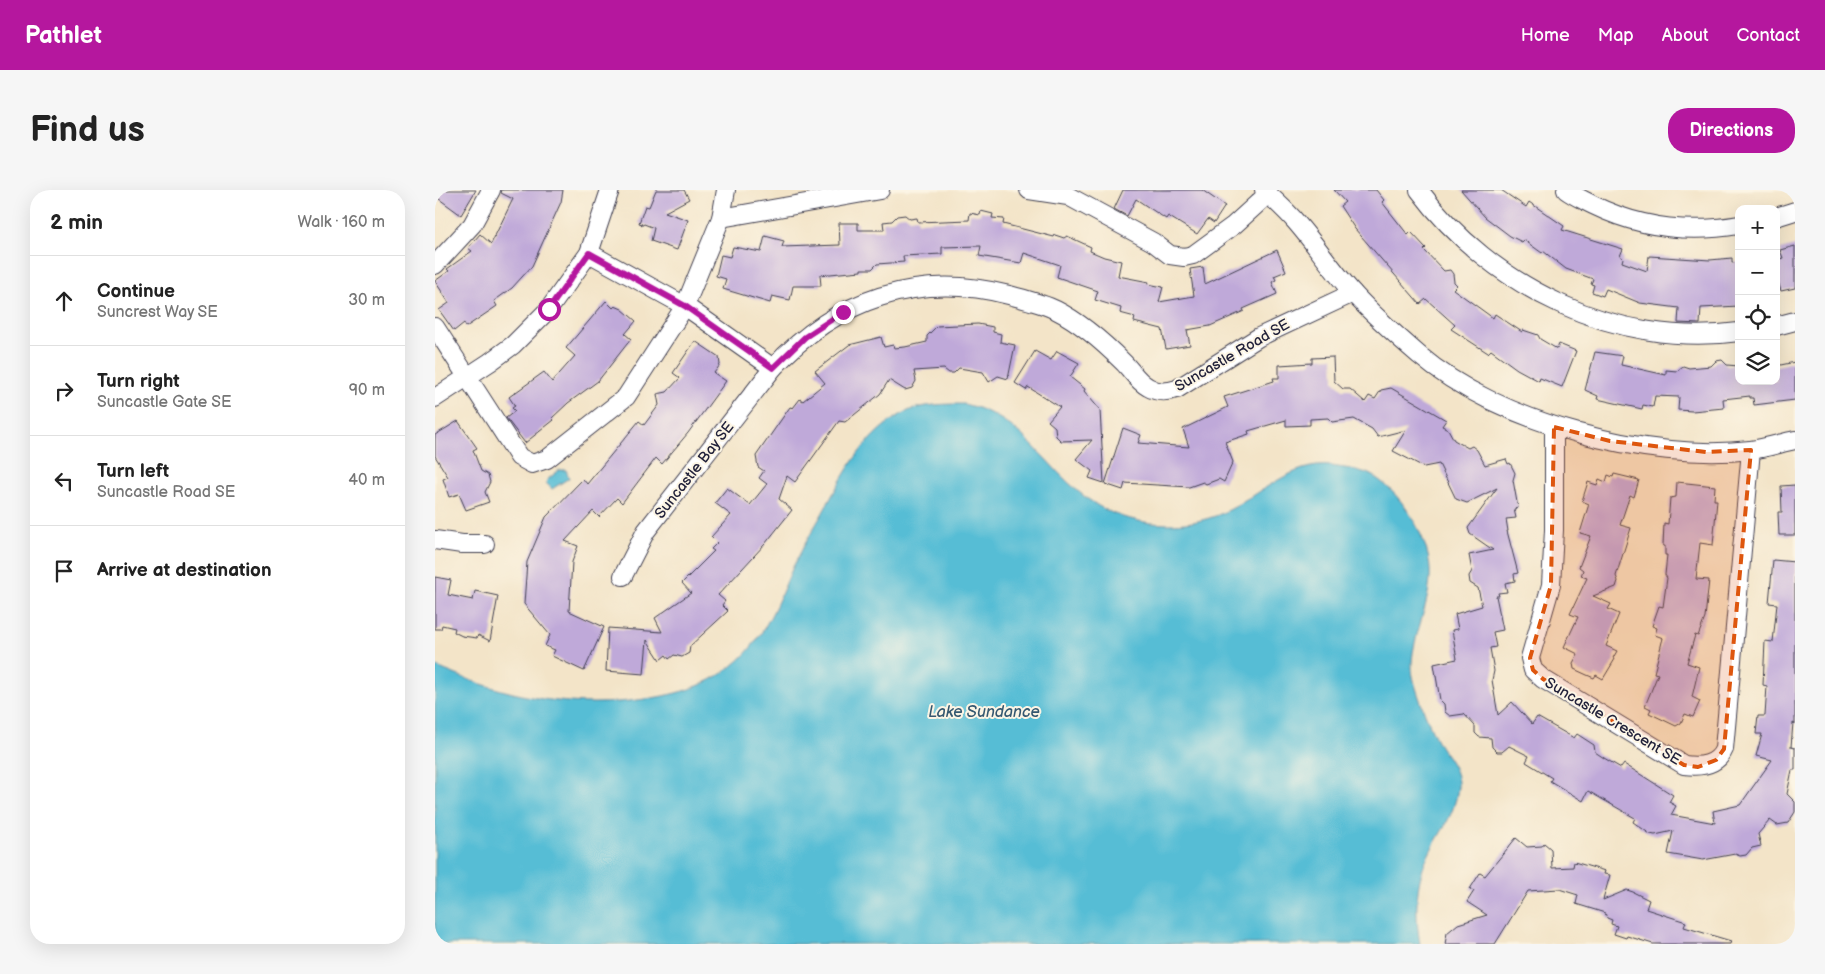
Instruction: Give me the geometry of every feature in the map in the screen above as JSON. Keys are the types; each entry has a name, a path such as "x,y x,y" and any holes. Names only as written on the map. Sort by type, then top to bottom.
{"street":[{"path":"435,265 472,225 491,190"},
{"path":"435,398 513,345 533,326 563,291 589,253 609,190"},
{"path":"435,328 519,457 532,464 547,460 625,398 685,306 721,218 726,190"},
{"path":"721,218 880,190"},
{"path":"1029,190 1068,196 1153,242 1171,255 1184,257 1193,255 1234,225 1266,192 1295,221 1353,293 1420,356 1455,382 1554,427 1610,441 1684,451 1751,450 1795,440"},
{"path":"1419,190 1455,232 1489,261 1528,288 1562,305 1619,325 1668,332 1721,334 1735,332"},
{"path":"1566,190 1611,214 1641,224 1675,230 1717,229 1735,226"},
{"path":"1780,216 1795,211"},
{"path":"589,253 685,306 773,368"},
{"name":"Suncastle Road SE","path":"773,368 817,328 863,303 903,290 938,286 966,287 987,290 1055,309 1094,334 1147,387 1162,392 1170,391 1259,337 1353,293"},
{"path":"1780,325 1795,321"},
{"name":"Suncastle Bay SE","path":"623,576 646,531 773,368"},
{"name":"Suncastle Crescent SE","path":"1554,427 1554,530 1551,585 1531,652 1531,665 1543,679 1684,765 1698,767 1716,760 1724,749 1751,450"},
{"path":"435,540 462,544 485,544"}],"highlighted area":[{"path":"1554,427 1610,441 1706,452 1751,450 1724,749 1716,760 1698,767 1684,765 1543,679 1533,670 1530,658 1551,585"}],"water":[{"name":"Lake Sundance","path":"943,404 964,404 991,413 1013,427 1068,482 1088,499 1111,512 1139,521 1174,524 1197,521 1219,515 1277,480 1303,469 1317,466 1331,466 1360,471 1369,474 1391,490 1418,529 1428,557 1430,582 1414,646 1412,658 1413,678 1430,725 1440,746 1454,768 1458,782 1454,807 1427,858 1420,879 1417,900 1417,922 1420,944 435,944 435,666 479,683 524,696 571,702 619,702 651,698 682,691 712,680 738,661 764,629 800,554 848,469 868,442 880,430 908,411"},
{"path":"559,470 566,470 569,478 552,489 546,483 547,480"}],"building":[{"path":"435,190 476,190 461,215 435,196"},
{"path":"502,190 563,190 561,202 532,266 512,288 494,301 497,306 466,327 464,323 454,331 439,310 449,303 435,281 449,271 447,269 472,251 468,248 480,234 491,244 513,199 501,193"},
{"path":"656,190 684,190 689,199 665,212 688,220 677,250 651,241 654,228 644,224 641,226 642,224 639,223 645,206 649,207"},
{"path":"1123,190 1202,190 1225,206 1214,223 1208,219 1197,234 1168,216 1166,219 1136,199 1127,216 1114,209"},
{"path":"1334,190 1376,190 1384,200 1382,202 1408,235 1411,232 1426,248 1424,250 1444,271 1450,270 1457,285 1453,289 1493,318 1495,314 1522,332 1523,330 1538,335 1540,339 1557,349 1559,344 1576,351 1562,387 1540,378 1539,381 1517,369 1491,350 1488,353 1451,329 1455,325 1426,299 1420,304 1355,229 1340,206 1345,202"},
{"path":"1461,190 1501,190 1526,207 1529,202 1564,226 1562,230 1623,249 1620,256 1623,258 1622,262 1647,271 1649,256 1710,260 1732,258 1732,263 1735,263 1735,306 1701,308 1700,324 1678,323 1679,308 1640,303 1606,289 1603,296 1592,292 1594,285 1591,284 1593,279 1566,269 1543,251 1542,253 1524,240 1522,242 1510,236 1485,217"},
{"path":"981,211 993,214 992,218 1004,219 1003,224 1054,237 1055,235 1064,238 1067,236 1091,247 1090,251 1121,261 1118,276 1149,282 1148,284 1163,287 1159,302 1194,296 1190,269 1203,267 1205,284 1277,250 1286,271 1274,276 1276,280 1272,282 1277,294 1210,326 1187,330 1190,345 1166,349 1162,329 1134,322 1135,317 1120,313 1121,308 1095,300 1098,291 1057,277 1060,265 1024,253 1021,263 979,256 981,246 942,247 942,254 903,256 904,262 877,264 872,269 861,269 861,271 820,275 821,286 793,286 790,300 772,296 770,303 723,289 726,279 716,276 721,255 730,257 733,247 761,252 765,236 784,241 782,247 840,245 839,223 858,223 858,230 884,230 883,222 892,221 897,216 905,215 910,219 917,218 918,222 969,220 970,213 980,215"},
{"path":"1795,246 1795,288 1781,291 1780,259 1783,258 1780,250"},
{"path":"606,301 613,308 615,306 622,309 636,321 625,334 631,339 598,381 568,403 552,418 554,420 525,443 506,418 515,411 512,408 515,406 509,397 544,372 552,382 575,356 566,348"},
{"path":"978,324 993,327 993,332 1001,334 1000,342 1015,345 1008,379 998,376 989,382 983,372 959,368 954,373 949,373 944,369 914,371 916,381 912,388 905,390 889,380 880,394 845,422 839,421 795,482 787,476 779,499 792,510 765,544 718,595 725,601 722,605 728,611 690,646 689,653 682,657 674,655 669,659 666,655 660,660 647,640 644,674 606,671 608,628 662,632 655,618 691,593 682,583 714,551 711,549 717,543 711,537 731,515 715,503 727,488 750,505 767,484 759,478 764,471 758,467 756,456 790,407 793,408 800,399 803,401 825,383 815,371 849,345 881,337 884,347 893,345 894,348 905,347 927,342 927,336 937,326"},
{"path":"695,341 719,357 720,365 714,373 726,381 688,433 662,464 656,458 622,503 617,498 599,517 593,511 565,541 578,546 572,562 569,611 604,627 584,671 552,656 555,650 545,646 550,635 524,604 527,562 546,517 583,479 587,484 639,421 644,425 659,405 657,394 667,392 680,378 673,373"},
{"path":"1035,351 1051,360 1057,351 1079,363 1070,377 1085,389 1084,391 1100,410 1104,483 1089,478 1092,471 1076,459 1092,440 1061,441 1056,436 1055,427 1048,421 1060,407 1028,387 1026,390 1015,383"},
{"path":"1595,352 1623,356 1621,365 1666,375 1666,370 1677,371 1683,366 1689,368 1711,366 1716,361 1722,360 1727,365 1735,366 1735,385 1780,385 1780,365 1795,362 1795,400 1754,405 1753,398 1750,398 1750,396 1723,399 1724,408 1692,411 1678,410 1679,397 1655,396 1653,407 1643,405 1642,409 1597,399 1598,396 1585,390"},
{"path":"1333,357 1334,381 1343,389 1350,389 1365,402 1369,396 1375,399 1381,390 1391,388 1446,420 1442,426 1448,429 1454,440 1468,448 1472,446 1477,450 1485,465 1506,459 1515,473 1513,480 1518,508 1514,509 1516,518 1506,519 1507,531 1518,573 1514,574 1515,581 1505,583 1507,592 1498,593 1499,596 1496,596 1503,630 1493,632 1496,647 1490,648 1494,671 1492,680 1498,715 1512,702 1532,724 1537,717 1574,738 1577,734 1594,745 1595,752 1604,758 1621,768 1624,764 1673,795 1669,802 1676,806 1671,815 1715,823 1713,811 1740,805 1772,760 1756,756 1762,734 1756,734 1758,716 1765,716 1767,686 1763,685 1765,641 1773,642 1777,604 1769,603 1773,560 1795,562 1795,724 1793,723 1791,747 1795,748 1795,770 1792,770 1787,794 1795,802 1795,812 1788,823 1777,825 1770,820 1758,834 1761,846 1752,848 1746,855 1740,856 1735,854 1703,860 1668,854 1673,831 1655,835 1650,834 1633,822 1635,818 1588,791 1583,801 1550,781 1552,778 1526,762 1529,756 1509,746 1502,752 1497,752 1492,747 1491,738 1479,737 1475,733 1475,726 1464,714 1450,716 1445,712 1444,704 1440,700 1434,664 1457,659 1452,630 1458,629 1455,614 1482,606 1478,588 1470,583 1469,576 1472,571 1469,555 1493,550 1470,534 1468,528 1497,488 1467,503 1456,499 1439,464 1424,467 1393,451 1406,430 1378,437 1372,429 1354,419 1332,422 1328,418 1310,419 1310,425 1286,426 1286,420 1248,431 1249,434 1225,442 1233,462 1224,482 1219,479 1189,487 1125,483 1123,490 1105,484 1123,428 1141,435 1138,443 1189,447 1183,429 1228,407 1224,397 1274,381 1273,378 1279,378 1279,365 1312,363 1312,358"},
{"path":"458,421 477,448 473,450 481,471 488,475 490,482 485,492 489,502 466,510 459,494 449,497 443,479 448,477 435,456 435,435"},
{"path":"1614,474 1639,480 1634,497 1630,495 1620,525 1631,528 1616,576 1618,581 1616,587 1593,596 1611,604 1608,609 1619,614 1606,646 1617,651 1613,658 1615,659 1603,679 1596,675 1594,678 1574,669 1573,663 1578,654 1564,647 1578,617 1570,614 1587,578 1581,576 1583,570 1579,567 1591,536 1580,533 1589,504 1582,501 1588,482 1597,485 1599,479 1606,482 1608,475 1613,477"},
{"path":"1677,482 1715,486 1714,500 1717,500 1713,545 1700,543 1696,579 1709,580 1705,618 1698,636 1695,635 1687,663 1699,667 1692,697 1700,701 1693,717 1685,714 1681,723 1676,726 1649,713 1651,709 1645,706 1658,674 1654,673 1663,638 1655,635 1657,628 1652,626 1659,606 1663,607 1667,578 1665,575 1667,555 1665,555 1665,546 1663,546 1664,523 1668,524 1670,498 1676,497"},
{"path":"1795,485 1795,535 1779,535 1778,512 1782,512 1781,486"},
{"path":"435,577 451,580 448,595 473,600 475,591 498,596 490,641 478,635 477,638 462,636 454,632 455,628 442,625 441,629 435,629"},
{"path":"1516,838 1527,847 1542,846 1544,843 1551,849 1552,868 1573,867 1574,862 1605,871 1604,874 1610,875 1603,900 1627,890 1633,892 1649,900 1646,909 1686,922 1684,927 1731,941 1730,944 1653,944 1627,936 1626,938 1614,934 1617,926 1611,924 1612,920 1607,918 1605,913 1576,904 1578,895 1559,889 1528,891 1495,944 1445,944 1447,933 1458,924 1487,915 1467,902 1474,891 1470,889 1480,873 1485,876"}],"route":[{"path":"549,309 589,253 685,306 773,368 805,337 843,312"}]}
